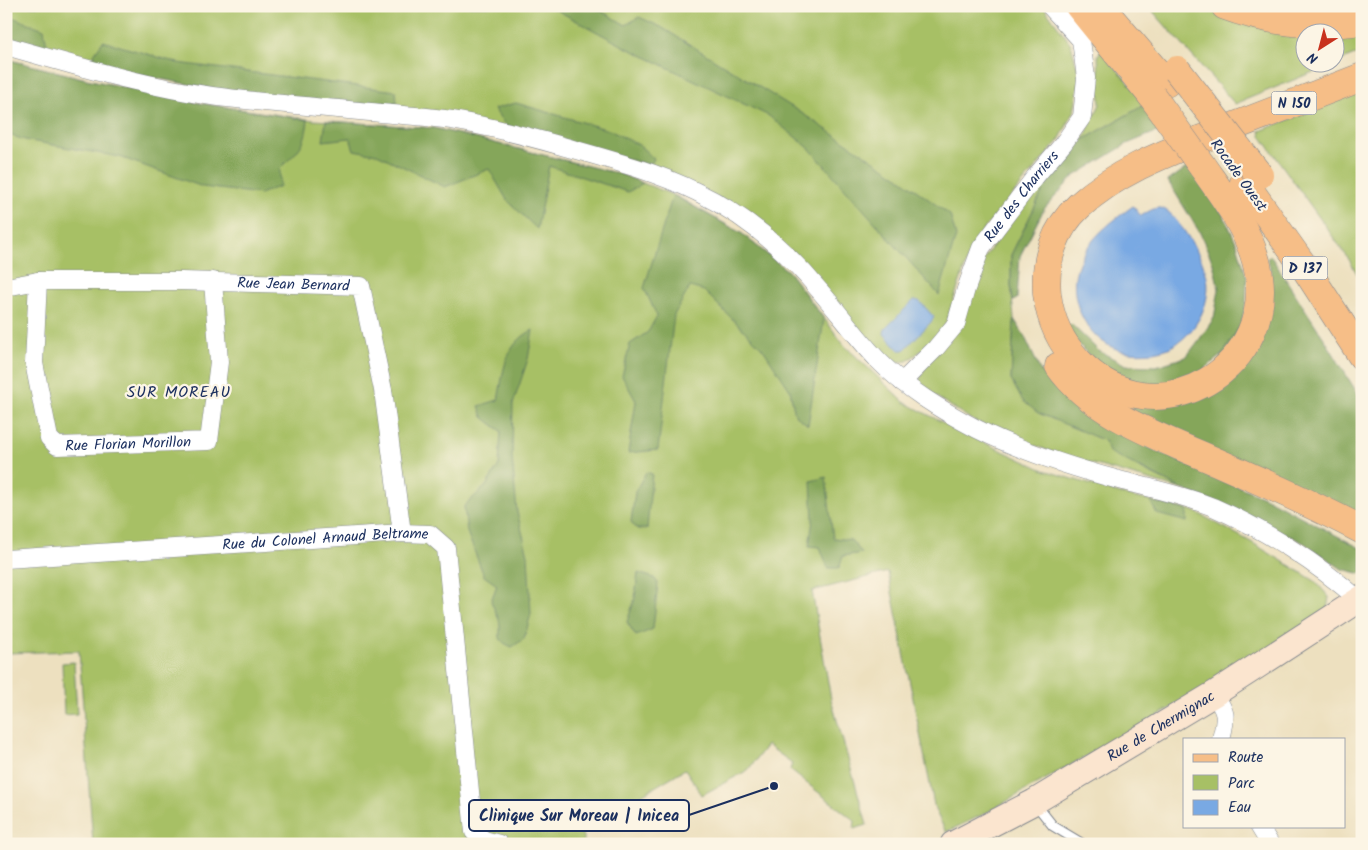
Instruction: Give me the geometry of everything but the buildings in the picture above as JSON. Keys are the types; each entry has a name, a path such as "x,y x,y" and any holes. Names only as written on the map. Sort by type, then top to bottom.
{"main road":[{"path":"1079,6 1165,83"},
{"name":"Rocade Ouest","path":"1100,6 1209,134 1252,178 1362,326"},
{"name":"Rocade Ouest","path":"1122,6 1165,83"},
{"path":"1225,6 1240,12 1285,22 1339,24 1362,21"},
{"path":"1362,62 1165,135 1083,182 1068,195 1051,216 1038,239 1032,258 1030,275 1030,288 1035,318 1049,352 1063,372 1093,400 1129,422 1336,516 1362,530"},
{"name":"N 150","path":"1165,83 1188,144 1233,211 1250,244 1259,281 1259,299 1253,326 1246,340 1225,369 1211,380 1194,389 1160,396 1141,396 1107,385 1089,372 1069,352 1057,330 1049,307 1046,281 1048,259 1055,239 1064,224 1076,208 1090,196 1123,174 1156,157 1226,129 1362,78"},
{"name":"Rocade Ouest","path":"1252,178 1307,271 1362,356"}],"street":[{"name":"Rue des Charriers","path":"902,382 936,348 956,324 966,288 981,248 1082,117 1086,78 1081,40 1050,6"},
{"path":"6,46 122,78 206,95 272,104 451,120 516,133 650,172 720,204 775,243 820,290 852,332 880,362 902,382 947,413 1021,448 1212,507 1239,520 1308,560 1360,599"},
{"name":"Rue Jean Bernard","path":"6,287 38,281 212,281 361,286 383,390 402,533"},
{"name":"Rue Florian Morillon","path":"38,281 34,363 49,438 57,446 209,440 219,362 212,281"},
{"name":"Rue du Colonel Arnaud Beltrame","path":"6,559 402,533 430,534 446,548 474,832 484,840 499,844"},
{"name":"Rue de Chermignac","path":"953,844 1034,802 1214,694 1360,599"},
{"path":"1214,694 1225,713 1225,724 1221,738"},
{"path":"1260,828 1270,844"}],"lane":[{"path":"1034,802 1053,826 1083,844"}],"green space":[{"path":"6,6 1043,6 1071,44 1080,78 1074,112 1059,140 974,241 945,325 929,345 907,361 897,362 886,357 719,198 528,130 228,92 6,42"},
{"path":"549,6 592,6 626,25 639,17 661,27 797,110 897,176 950,215 956,236 939,295 809,148 769,116 627,48"},
{"path":"1148,6 1203,6 1277,32 1296,33 1296,72 1313,72 1235,104"},
{"path":"6,15 44,29 47,46 41,51 6,42"},
{"path":"1362,30 1362,52 1346,59 1346,32"},
{"path":"103,41 178,63 396,91 397,104 345,104 228,92 98,67 94,54"},
{"path":"1101,50 1146,104 1083,140 1100,104 1098,55"},
{"path":"6,59 86,79 193,102 313,120 434,128 620,174 678,197 741,233 789,272 845,346 904,402 959,431 1044,470 1124,495 1194,511 1251,542 1315,581 1329,597 1327,610 1238,670 984,814 946,832 935,810 888,572 812,591 831,699 867,825 854,829 855,821 790,770 792,763 767,745 748,770 702,795 685,769 581,831 585,844 93,844 79,651 6,653"},
{"path":"6,59 86,79 193,102 308,120 305,136 300,147 280,168 280,186 260,194 203,187 120,157 25,140 6,134"},
{"path":"1362,91 1362,282 1348,258 1261,136 1260,131"},
{"path":"516,103 609,130 639,145 654,159 650,165 506,126 494,109"},
{"path":"1146,104 1161,130 1127,144 1073,177 1044,209 1020,256 1017,299 1013,301 1011,255 1046,184 1083,140"},
{"path":"326,121 434,128 620,174 643,183 628,192 549,166 537,229 507,200 489,169 445,187 377,154 354,150 350,138 323,141"},
{"path":"1189,166 1224,216 1237,244 1247,278 1246,303 1240,329 1225,352 1196,376 1151,387 1102,372 1065,327 1071,324 1099,351 1126,365 1156,366 1186,357 1214,318 1219,289 1213,263 1200,233 1168,181"},
{"path":"1046,184 1011,255 1014,319 1011,380 1105,441 1137,467 1184,490 1054,453 974,421 924,389 919,381 983,260 1013,217"},
{"path":"673,195 741,233 789,272 824,319 808,425 795,415 790,390 763,349 704,291 690,287 674,315 658,450 628,453 636,401 622,376 630,344 648,332 657,316 644,288"},
{"path":"1270,255 1362,401 1362,523 1139,420 1108,396 1199,394 1272,272 1267,259"},
{"path":"1014,319 1024,335 1041,372 1069,401 1105,428 1266,498 1362,549 1362,574 1342,569 1304,543 1251,516 1184,490 1109,452 1105,441 1038,413 1022,400 1011,380"},
{"path":"533,330 528,359 513,404 512,457 517,512 528,555 531,614 524,639 512,647 501,639 499,620 491,601 497,585 484,576 467,532 464,506 486,486 499,465 501,431 483,417 479,406 498,400 506,360 510,351 523,336"},
{"path":"646,472 652,474 647,529 637,529 631,522 635,492"},
{"path":"826,477 833,538 851,540 862,553 843,556 839,568 828,568 820,547 809,546 813,520 811,481"},
{"path":"1150,501 1187,510 1187,522 1157,514"},
{"path":"638,573 654,578 658,583 653,629 636,636 627,622 635,598"},
{"path":"74,662 77,714 64,715 62,663"}],"water":[{"path":"1133,206 1141,216 1150,210 1158,208 1165,209 1171,214 1194,246 1207,277 1206,302 1202,314 1195,325 1177,344 1153,352 1119,350 1096,336 1081,314 1075,289 1075,275 1089,245 1109,224"},
{"path":"914,300 919,301 934,317 904,350 899,350 884,334 885,329"}],"place":[{"name":"Clinique Sur Moreau | Inicea","path":"774,786"}],"district":[{"name":"SUR MOREAU","path":"179,391"}]}
